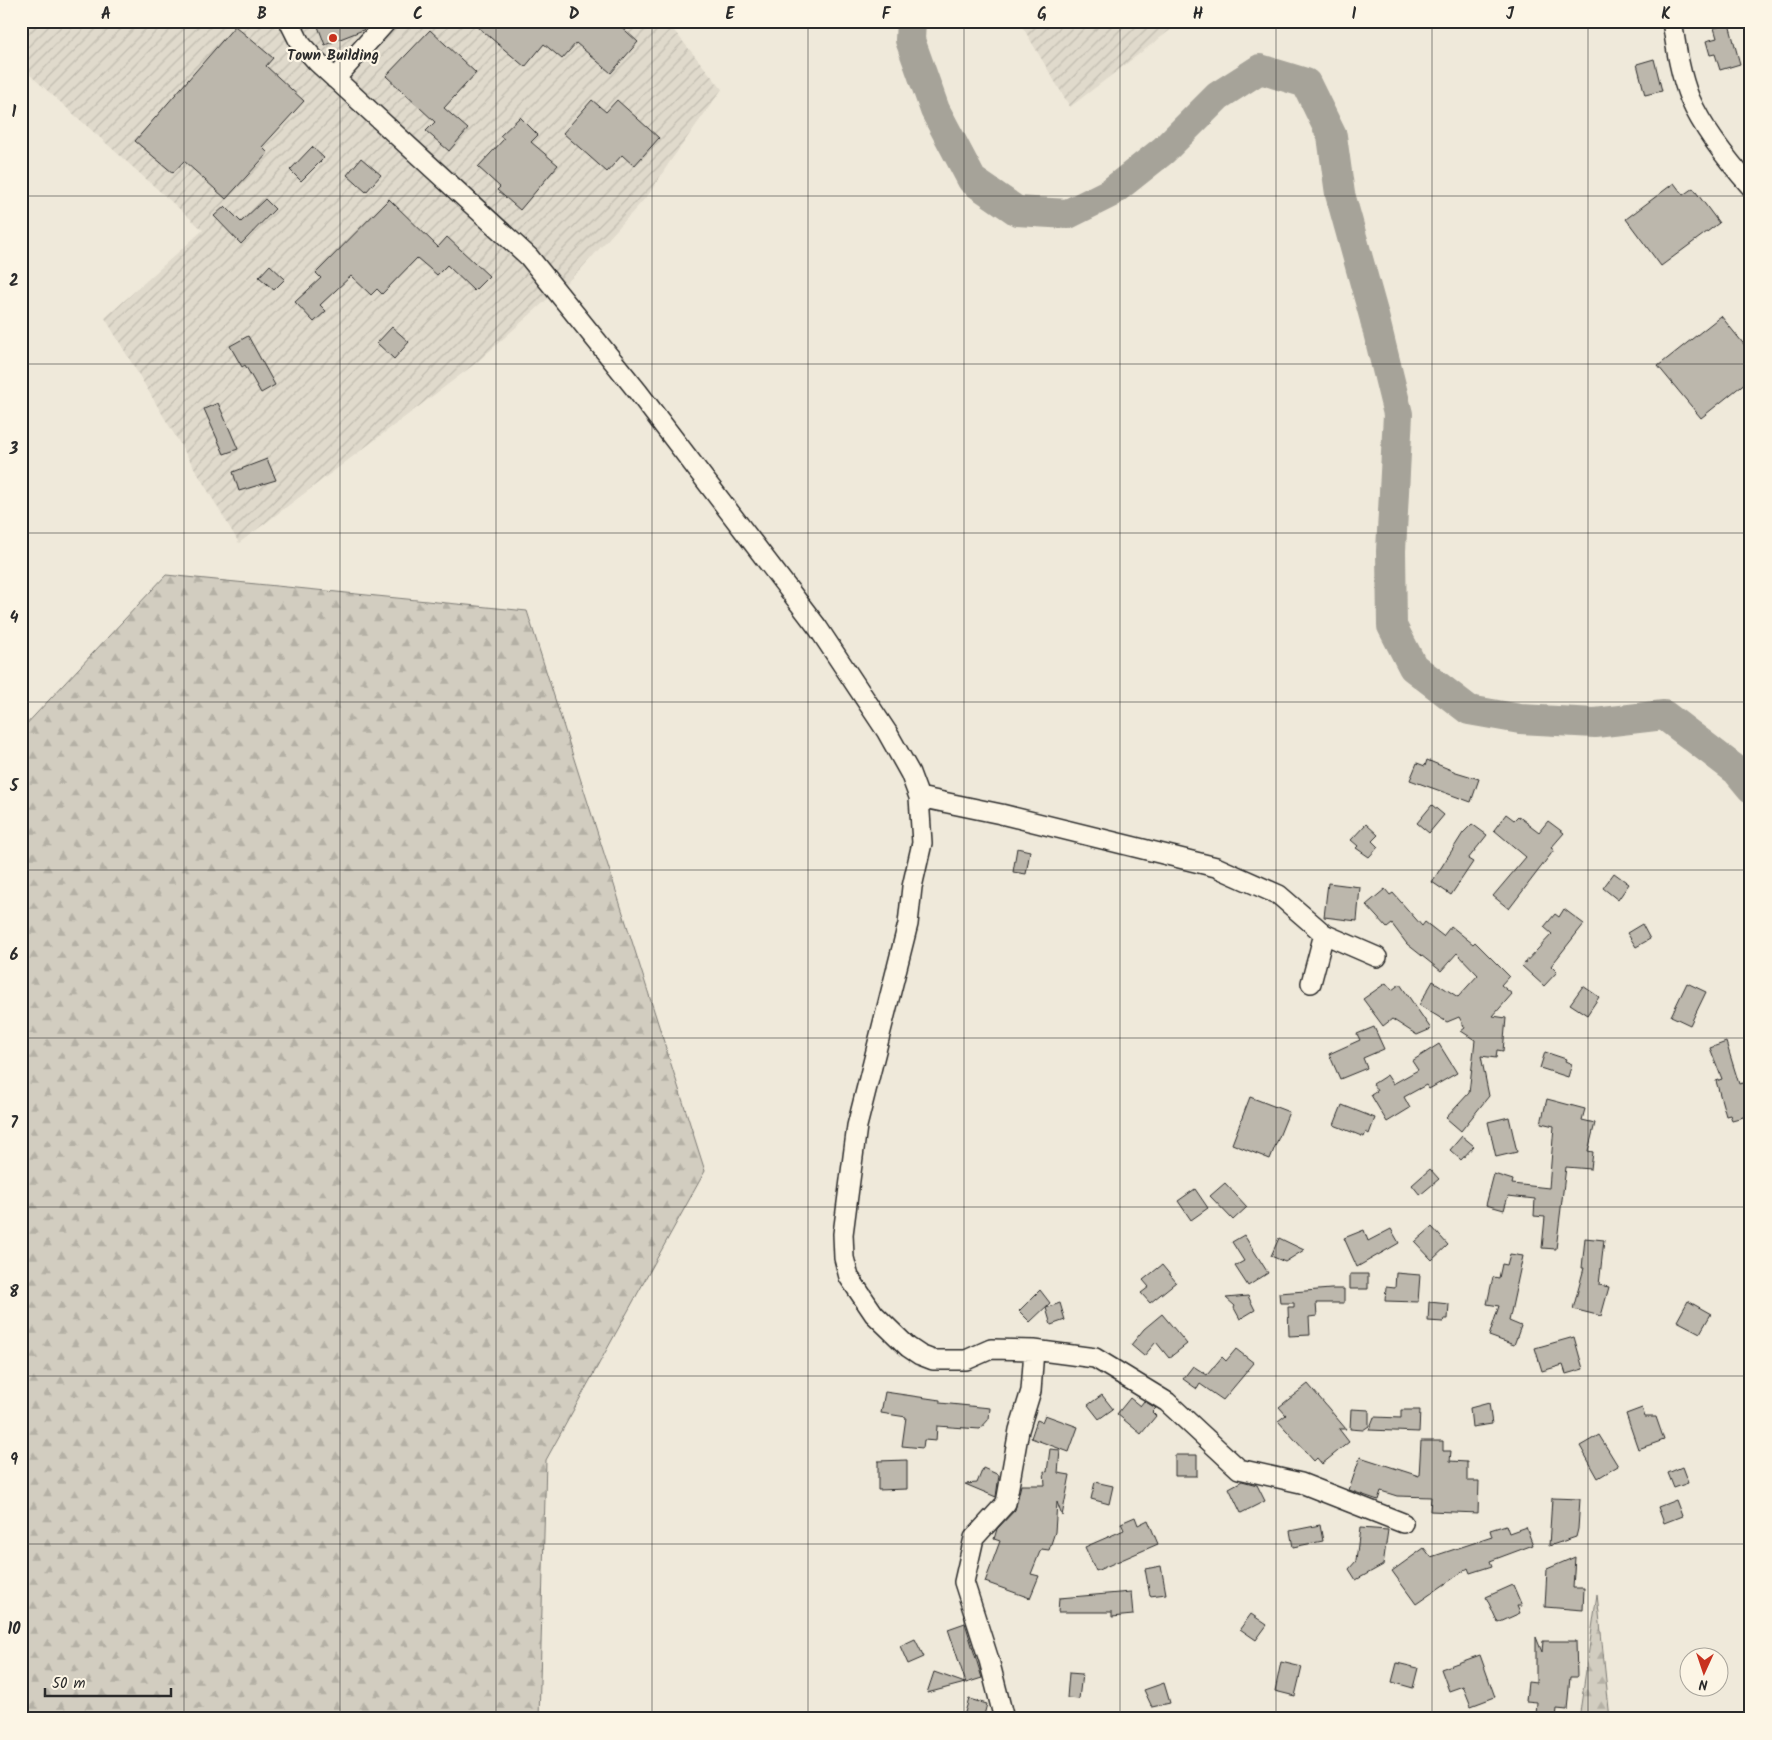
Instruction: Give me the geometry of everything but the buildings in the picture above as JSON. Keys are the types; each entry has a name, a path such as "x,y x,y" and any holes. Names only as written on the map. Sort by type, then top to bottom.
{"street":[{"path":"289,21 300,44 529,257 638,392 818,628 887,732 910,773 919,797 922,843 912,887 908,924 857,1126 843,1234 844,1258 849,1277 874,1314 920,1355 933,1360 966,1360 991,1349 1034,1350 1095,1358 1167,1402 1239,1469 1301,1484 1403,1523"},
{"path":"336,79 387,21"},
{"path":"1672,21 1678,58 1690,99 1727,158 1751,188"},
{"path":"919,797 1001,814 1216,867 1279,895 1324,934 1377,957"},
{"path":"1311,983 1324,934"},
{"path":"1004,1719 989,1660 964,1582 974,1538 1006,1502 1019,1430 1031,1391 1034,1350"}],"shaded area":[{"path":"21,21 666,21 722,89 649,194 580,270 476,363 239,543 105,318 203,230 30,75 21,47"},
{"path":"1019,21 1182,21 1070,107"}],"green space":[{"path":"166,575 527,611 705,1171 546,1460 539,1719 21,1719 21,730"},
{"path":"1597,1594 1610,1719 1579,1719"}],"waterway":[{"path":"911,21 910,40 935,110 972,180 1017,211 1068,214 1110,193 1164,150 1218,96 1260,69 1306,83 1332,136 1340,194 1374,316 1398,414 1391,551 1392,626 1413,667 1469,710 1520,719 1595,723 1664,715 1736,770 1751,788"}],"place":[{"name":"Town Building","path":"333,38"}]}
